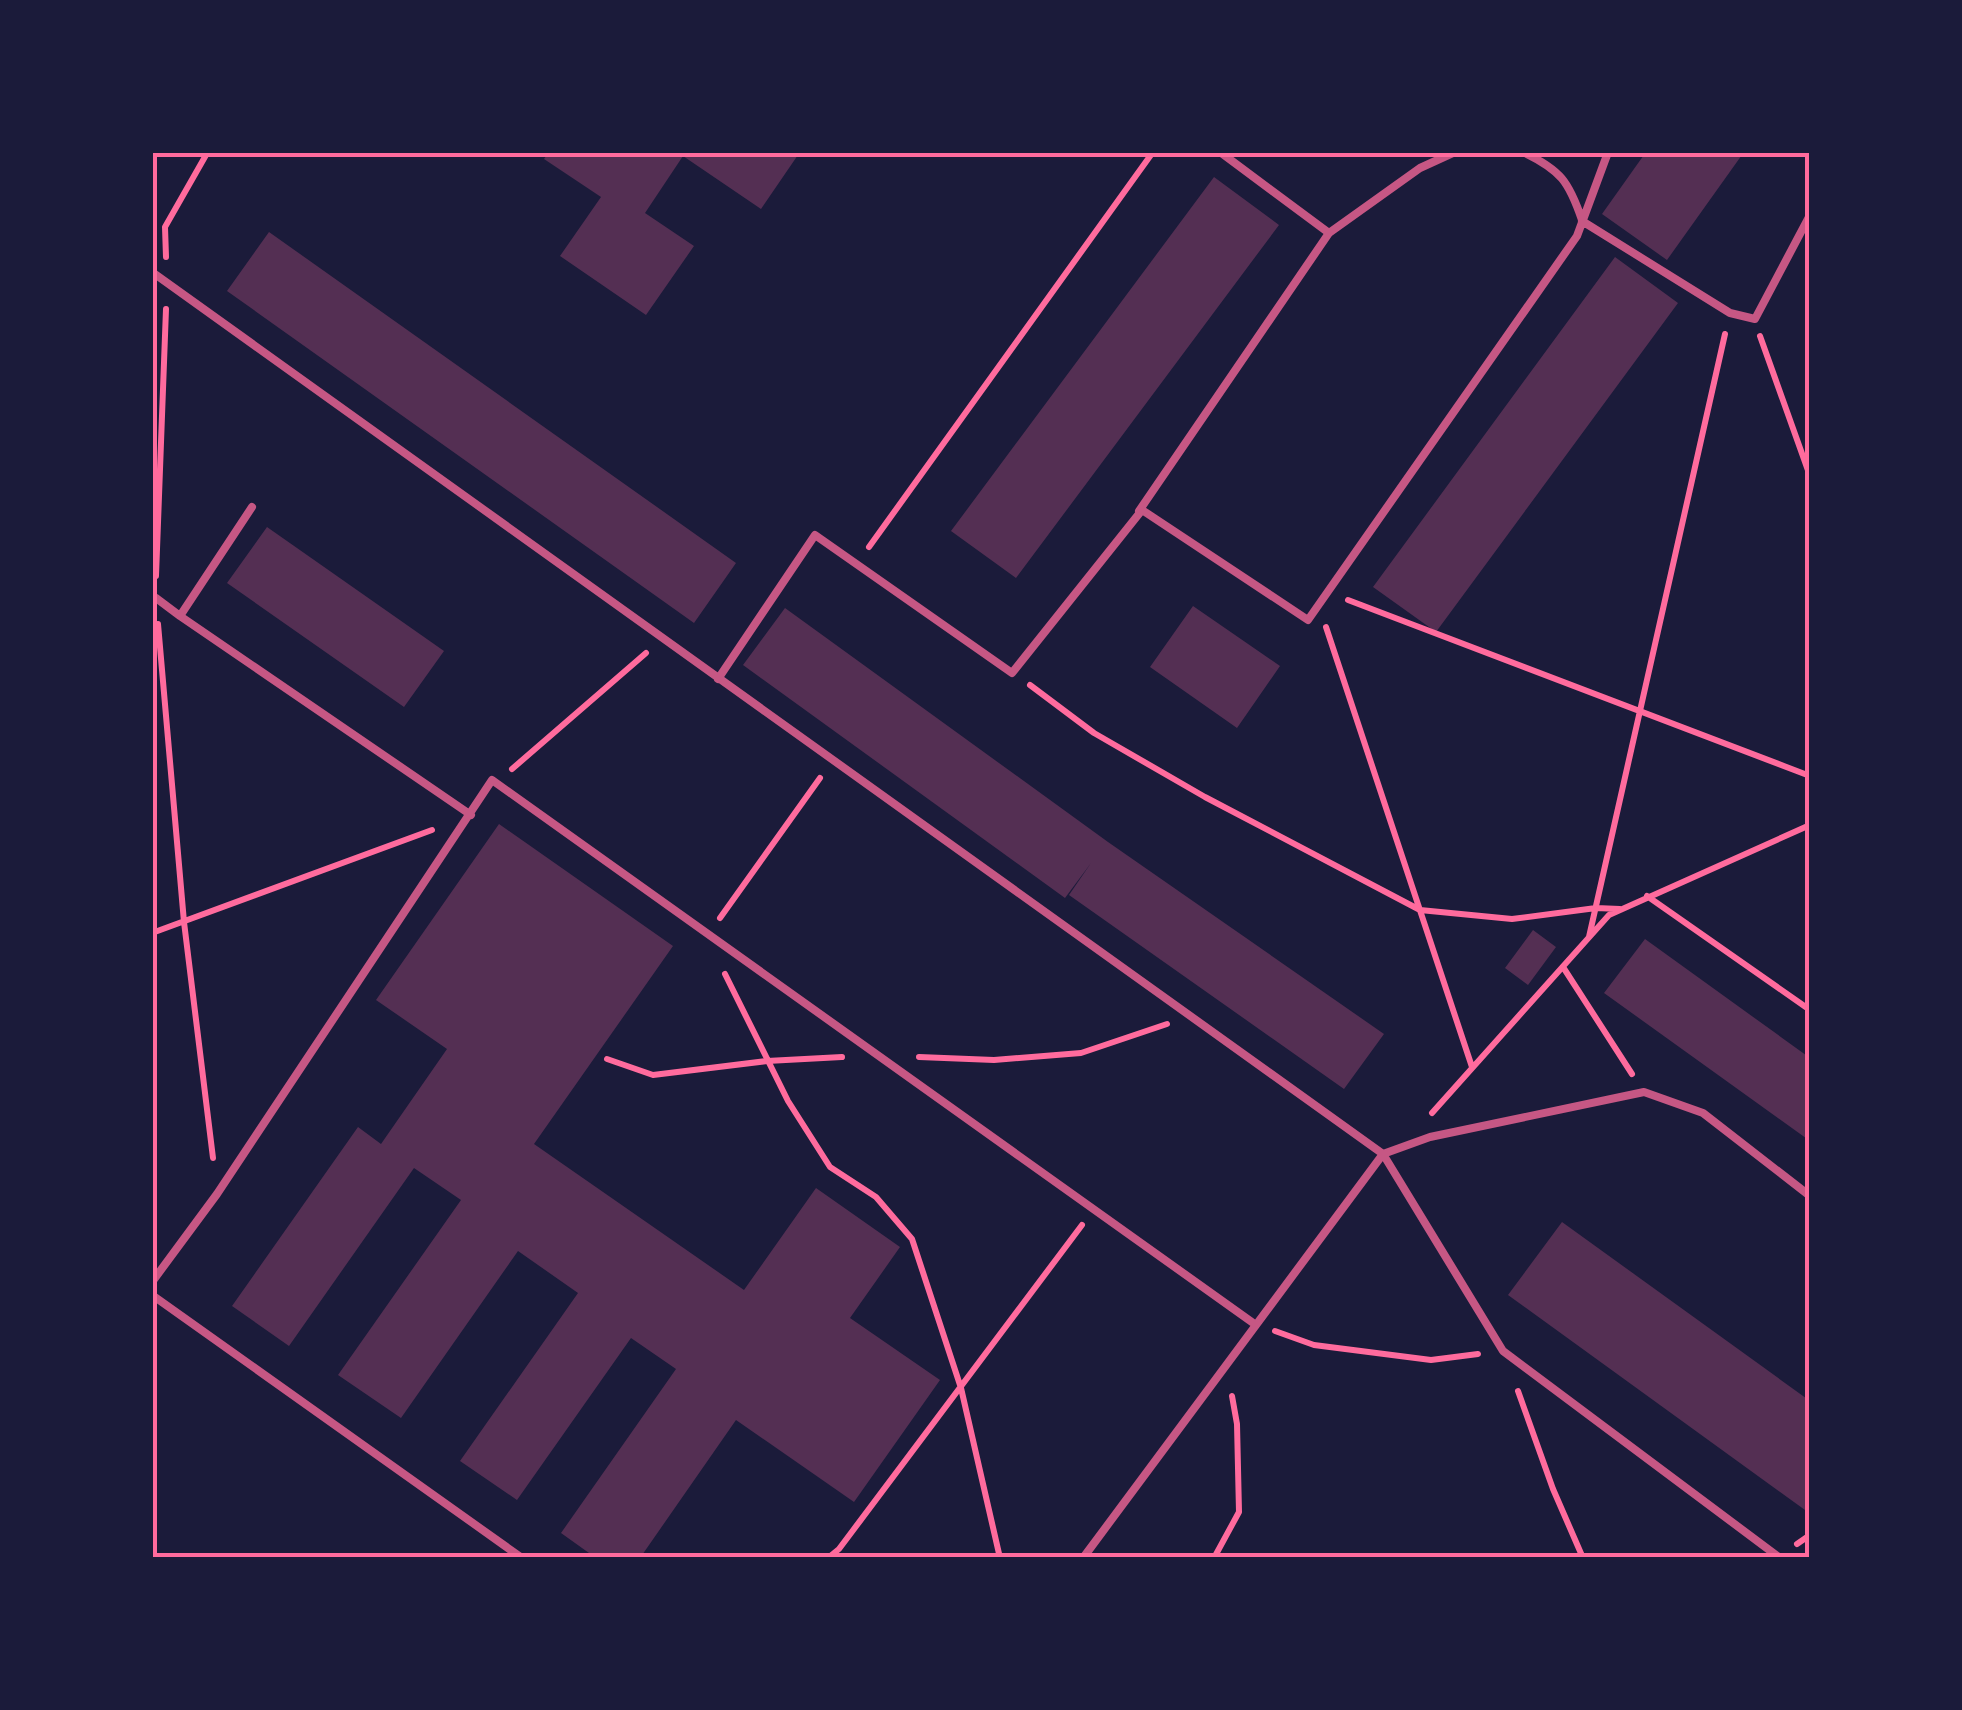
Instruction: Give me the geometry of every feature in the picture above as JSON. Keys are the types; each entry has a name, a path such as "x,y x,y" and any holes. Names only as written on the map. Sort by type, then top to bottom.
{"lane":[{"path":"1220,152 1329,233"},
{"path":"718,679 815,535 1012,672 1138,510 1329,233 1420,168 1454,152"},
{"path":"1523,152 1544,162 1569,183 1582,221 1730,313 1755,319 1810,216"},
{"path":"1138,510 1308,620 1577,236 1607,156 1603,152"},
{"path":"152,272 1383,1154 1502,1350 1780,1558"},
{"path":"180,616 252,508"},
{"path":"156,598 471,815"},
{"path":"152,1282 217,1194 492,780 1256,1325"},
{"path":"1084,1558 1383,1154 1430,1137 1644,1092 1704,1113 1810,1196"},
{"path":"152,1295 522,1558"}],"path":[{"path":"204,152 206,156 165,227 167,280 156,598 184,922 217,1194"},
{"path":"857,564 1153,152"},
{"path":"1589,937 1730,313"},
{"path":"1755,319 1810,476"},
{"path":"1327,592 1810,776"},
{"path":"1319,604 1472,1068"},
{"path":"496,783 662,639"},
{"path":"1012,672 1110,742 1205,797 1420,910 1512,919 1596,908 1620,909"},
{"path":"833,761 708,934 737,1002 788,1101 830,1167 876,1198 912,1238 961,1388 1000,1558"},
{"path":"152,933 471,815"},
{"path":"1401,1147 1609,915 1810,824"},
{"path":"1647,896 1810,1010"},
{"path":"1562,967 1644,1092"},
{"path":"828,1558 1094,1210"},
{"path":"1256,1325 1314,1345 1431,1360 1502,1350 1582,1558"},
{"path":"1214,1558 1239,1512 1237,1424 1227,1364"}],"building":[{"path":"549,152 800,152 761,209 683,156 645,213 694,246 646,315 560,256 601,197 544,159"},
{"path":"1646,152 1744,152 1667,260 1602,214"},
{"path":"1214,177 1279,225 1016,578 951,531"},
{"path":"269,232 736,563 694,623 227,291"},
{"path":"1615,257 1678,303 1436,632 1373,587"},
{"path":"267,527 444,651 404,707 227,583"},
{"path":"1193,606 1280,666 1237,728 1150,667"},
{"path":"785,608 1108,842 1384,1034 1344,1089 1069,895 1091,863 1065,898 743,665"},
{"path":"499,824 673,946 534,1144 744,1290 816,1188 900,1247 850,1318 940,1380 854,1502 736,1420 640,1558 596,1558 561,1533 676,1369 631,1338 517,1500 460,1461 578,1293 518,1251 401,1418 338,1375 461,1200 414,1168 289,1346 232,1306 358,1127 381,1144 447,1049 376,1000"},
{"path":"1533,930 1556,947 1528,985 1505,968"},
{"path":"1645,939 1810,1058 1810,1141 1604,993"},
{"path":"1562,1222 1810,1401 1810,1504 1805,1510 1508,1295"}]}
